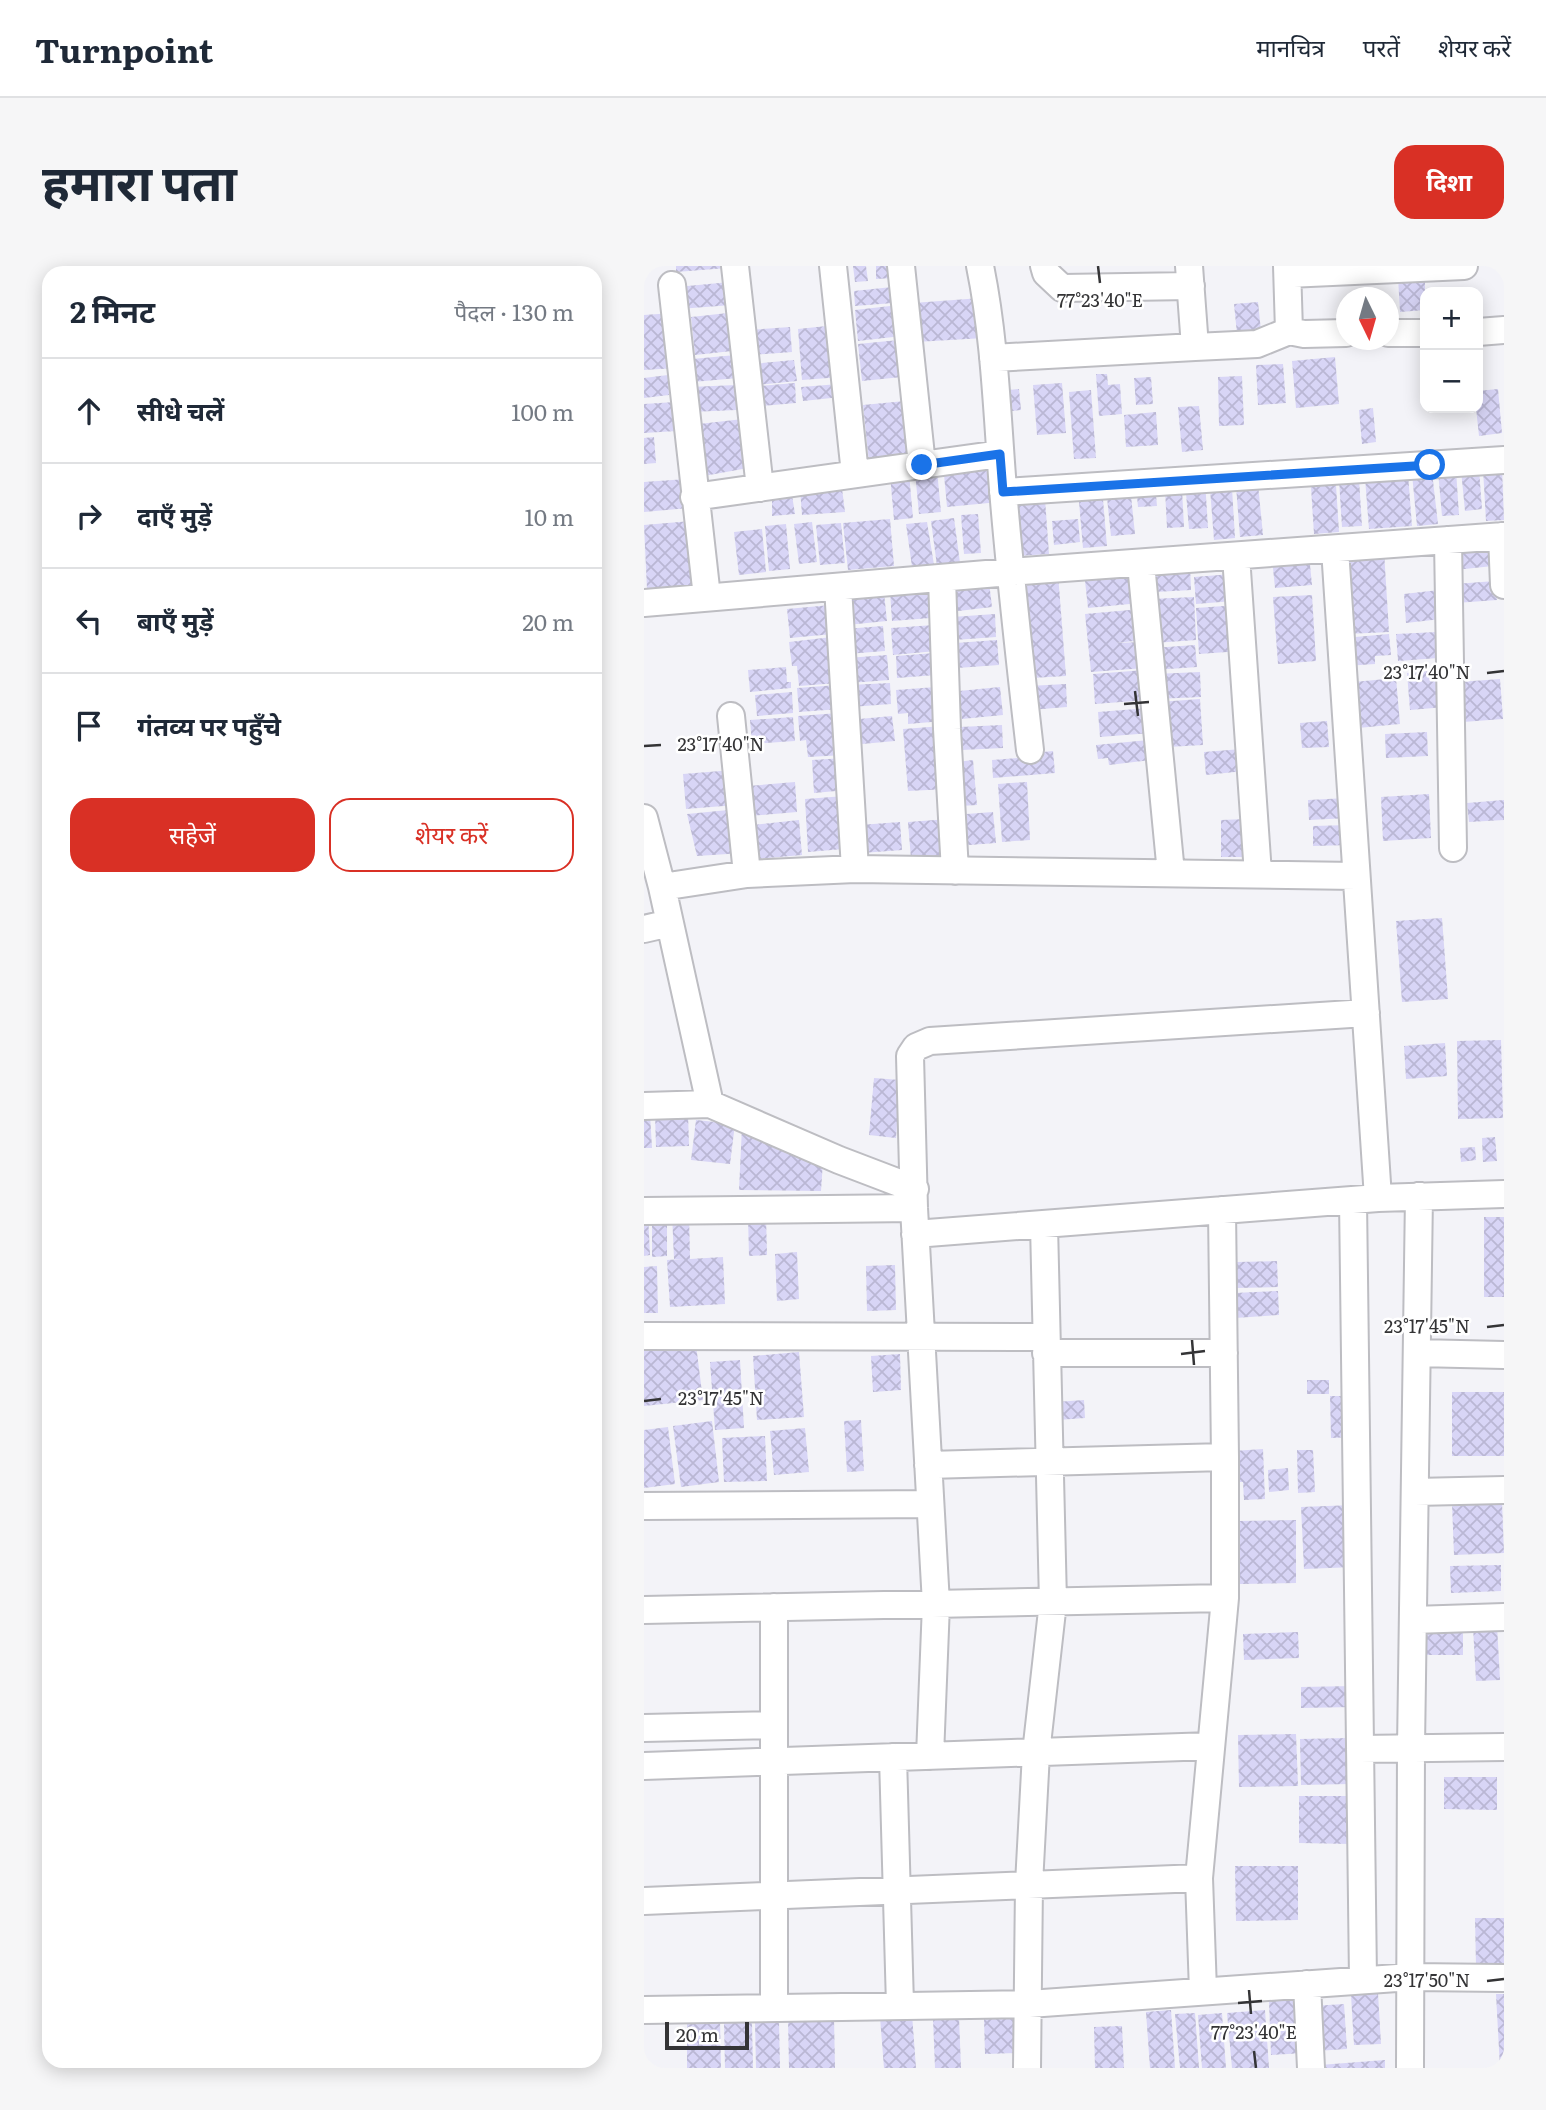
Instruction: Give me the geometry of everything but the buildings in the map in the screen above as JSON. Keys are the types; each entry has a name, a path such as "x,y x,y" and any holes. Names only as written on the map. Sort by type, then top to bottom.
{"street":[{"path":"735,266 760,488"},
{"path":"833,266 855,474"},
{"path":"901,266 922,465"},
{"path":"981,266 987,296 1010,572 1030,750"},
{"path":"1044,266 1046,274 1062,288 1190,276 1195,347"},
{"path":"1289,331 1288,270 1452,266"},
{"path":"671,285 707,597"},
{"path":"1483,332 1504,330"},
{"path":"993,358 1257,344 1289,331 1336,334"},
{"path":"1399,333 1420,333"},
{"path":"694,497 1000,454"},
{"path":"1003,492 1504,460"},
{"path":"644,603 1010,572 1503,536 1504,585"},
{"path":"1448,540 1453,848"},
{"path":"1335,549 1366,1013 1360,1749 1363,1979"},
{"path":"1236,556 1258,874"},
{"path":"1141,564 1171,873"},
{"path":"942,578 955,871"},
{"path":"838,587 855,869"},
{"path":"732,716 747,874"},
{"path":"644,818 710,1104"},
{"path":"662,887 747,874 855,869 1356,876"},
{"path":"644,929 670,923"},
{"path":"930,1756 936,1604 915,1234 910,1056 916,1047 930,1041 1366,1013"},
{"path":"644,1106 710,1104 839,1160 914,1199"},
{"path":"915,1234 1419,1195 1504,1194"},
{"path":"1410,2068 1411,1747 1419,1195"},
{"path":"644,1211 914,1199"},
{"path":"1203,1991 1199,1878 1225,1598 1222,1210"},
{"path":"1027,2068 1029,1884 1036,1753 1053,1602 1044,1225"},
{"path":"644,1336 921,1336 1223,1353"},
{"path":"1417,1353 1504,1355"},
{"path":"928,1465 1225,1457"},
{"path":"1415,1492 1504,1490"},
{"path":"644,1506 930,1504"},
{"path":"644,1610 1225,1598"},
{"path":"774,1607 774,2006"},
{"path":"1413,1620 1504,1617"},
{"path":"644,1728 773,1725"},
{"path":"644,1766 1211,1746"},
{"path":"1360,1749 1504,1747"},
{"path":"892,1757 900,2005"},
{"path":"644,1901 1199,1878"},
{"path":"644,2010 1029,2004 1363,1979 1504,1978"},
{"path":"1307,1984 1311,2068"}],"route":[{"path":"922,465 1000,454 1003,492 1430,465"}]}
